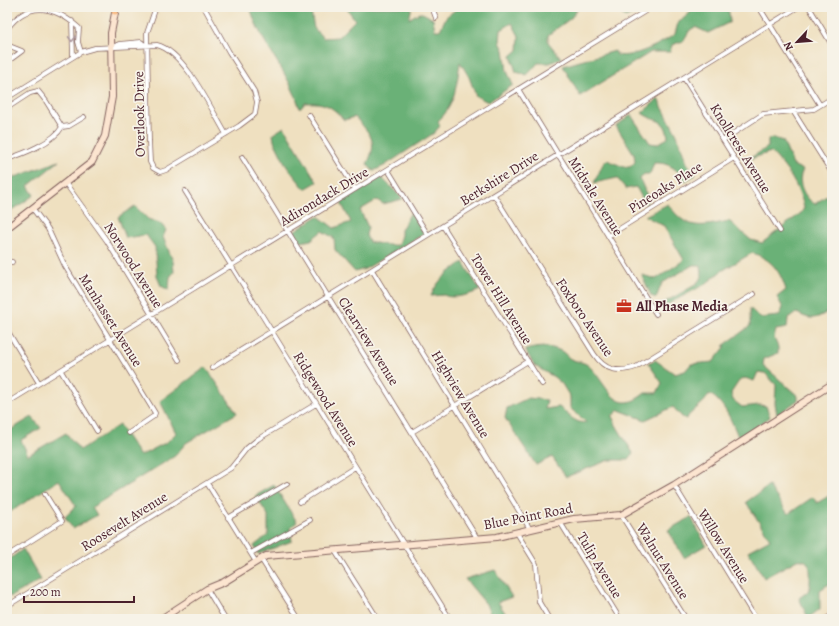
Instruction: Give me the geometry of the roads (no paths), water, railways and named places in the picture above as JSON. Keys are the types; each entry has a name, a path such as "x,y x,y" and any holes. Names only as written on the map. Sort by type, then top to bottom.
{"street":[{"name":"Overlook Drive","path":"156,7 148,33 147,46 149,141 150,162 153,168 160,172 166,170 226,134 255,114 257,102 254,91 229,52 204,7"},
{"path":"432,7 436,18"},
{"name":"Adirondack Drive","path":"7,403 652,7"},
{"path":"760,7 820,105"},
{"name":"Berkshire Drive","path":"212,368 798,7"},
{"path":"809,7 832,45"},
{"path":"7,228 66,184 92,162 105,136 112,97 112,24 115,8"},
{"path":"7,29 15,18 30,12 48,9 68,18 79,28 78,42 81,52"},
{"path":"72,22 73,56"},
{"path":"7,98 81,52 95,48 113,49 119,44 141,42 147,46 157,45 166,47 179,58 226,134"},
{"path":"7,46 22,51 7,62"},
{"name":"Knollcrest Avenue","path":"684,78 780,231"},
{"name":"Midvale Avenue","path":"518,90 656,314"},
{"path":"7,108 30,93 38,91 46,101 62,128"},
{"path":"723,140 763,114 814,109 832,98"},
{"path":"794,111 832,173"},
{"path":"309,115 355,189"},
{"path":"7,159 37,147 59,132 62,128 69,126 84,117"},
{"name":"Clearview Avenue","path":"242,157 477,538"},
{"name":"Pineoaks Place","path":"608,236 734,158"},
{"path":"388,170 428,234"},
{"name":"Norwood Avenue","path":"66,184 107,240 179,360"},
{"name":"Ridgewood Avenue","path":"185,191 450,619"},
{"name":"Foxboro Avenue","path":"494,195 594,354 602,365 612,370 625,370 636,367 754,294"},
{"name":"Manhasset Avenue","path":"32,209 48,229 65,266 155,413 154,416 128,433"},
{"name":"Tower Hill Avenue","path":"443,226 542,384"},
{"path":"7,261 12,262"},
{"name":"Highview Avenue","path":"372,270 530,529"},
{"path":"7,330 39,383"},
{"path":"412,432 528,360"},
{"path":"61,371 97,431"},
{"path":"829,385 832,396"},
{"name":"Blue Point Road","path":"162,619 207,590 224,582 266,556 497,537 560,522 621,515 674,485 829,385"},
{"name":"Roosevelt Avenue","path":"7,606 231,468 247,448 258,439 316,404"},
{"path":"300,502 355,467"},
{"path":"207,483 251,553 259,560 299,619"},
{"path":"228,518 287,484"},
{"name":"Willow Avenue","path":"674,485 756,619"},
{"path":"7,556 62,521 45,494"},
{"name":"Walnut Avenue","path":"621,515 686,619"},
{"path":"251,553 310,520"},
{"name":"Tulip Avenue","path":"560,522 620,619"},
{"path":"517,533 536,564 539,602 549,619"},
{"path":"335,551 378,619"},
{"path":"207,590 225,619"},
{"path":"826,619 832,615"}],"place":[{"name":"All Phase Media","path":"624,306"}]}
